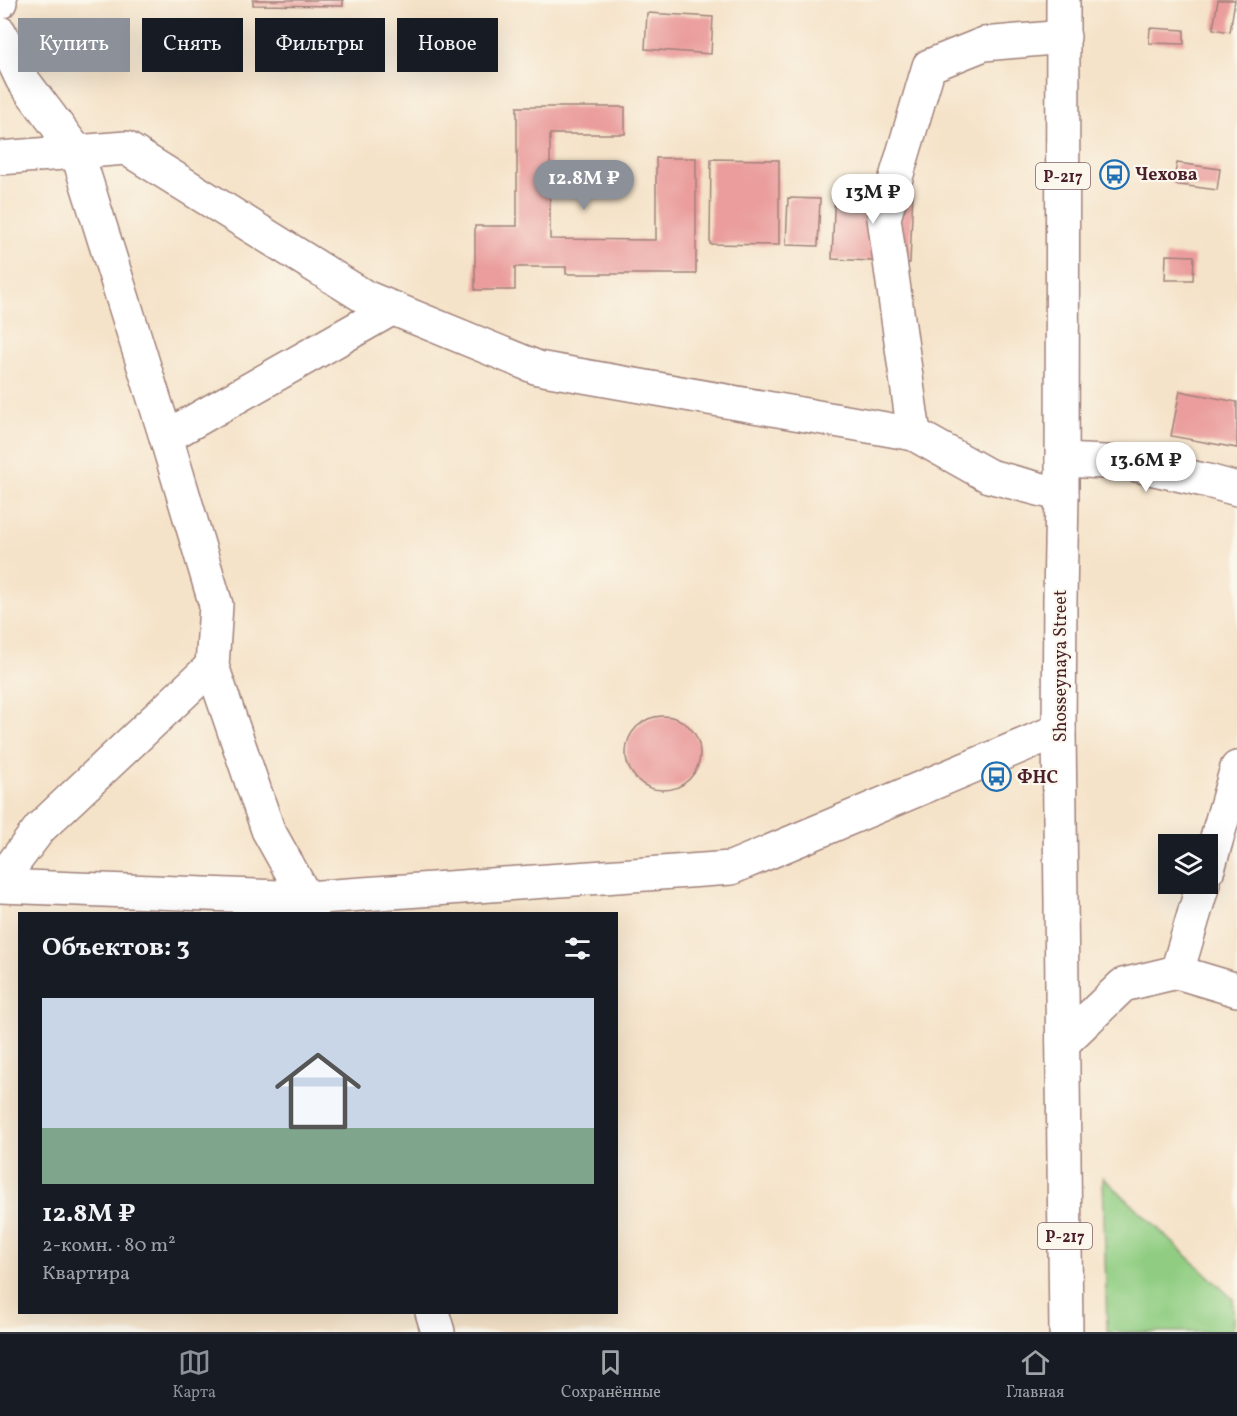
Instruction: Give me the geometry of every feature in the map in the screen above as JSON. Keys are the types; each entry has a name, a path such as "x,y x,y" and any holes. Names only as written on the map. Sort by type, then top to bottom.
{"main road":[{"name":"Shosseynaya Street","path":"1064,0 1059,729 1066,1332"},
{"path":"0,33 22,79 77,152 216,605 212,666 268,830 308,906"},
{"path":"914,434 884,218 930,66 984,45 1064,37"},
{"path":"0,158 126,148 365,297 538,368 914,434 989,476 1062,495"},
{"path":"166,436 393,308"},
{"path":"1062,460 1127,463 1237,489"},
{"path":"0,881 40,828 212,666"},
{"path":"0,886 308,906 731,868 1059,729"},
{"path":"1218,834 1237,768"},
{"path":"1177,972 1200,894"},
{"path":"1063,1043 1123,985 1177,972 1237,990"},
{"path":"433,1314 438,1332"}],"green space":[{"path":"1103,1177 1233,1299 1233,1332 1107,1332"}],"building":[{"path":"253,0 343,0 343,6 253,5"},
{"path":"1218,0 1235,0 1230,32 1213,29"},
{"path":"647,13 713,17 711,54 645,49"},
{"path":"1150,28 1184,30 1184,44 1149,43"},
{"path":"517,107 625,107 625,134 550,134 550,239 656,240 656,158 696,158 696,274 566,274 566,267 515,267 515,290 475,290 475,226 517,226"},
{"path":"711,159 779,160 779,245 710,244"},
{"path":"1177,163 1220,169 1217,190 1173,184"},
{"path":"835,187 913,190 910,263 832,259"},
{"path":"788,198 820,199 818,246 786,245"},
{"path":"1166,255 1194,256 1193,280 1165,280"},
{"path":"1180,391 1237,402 1237,448 1171,436"},
{"path":"656,716 670,716 684,722 694,732 700,746 698,767 684,784 670,790 656,790 642,784 632,774 626,760 626,746 632,732 642,722"}],"place":[{"name":"Чехова","path":"1114,174"},
{"name":"ФНС","path":"996,777"}]}
